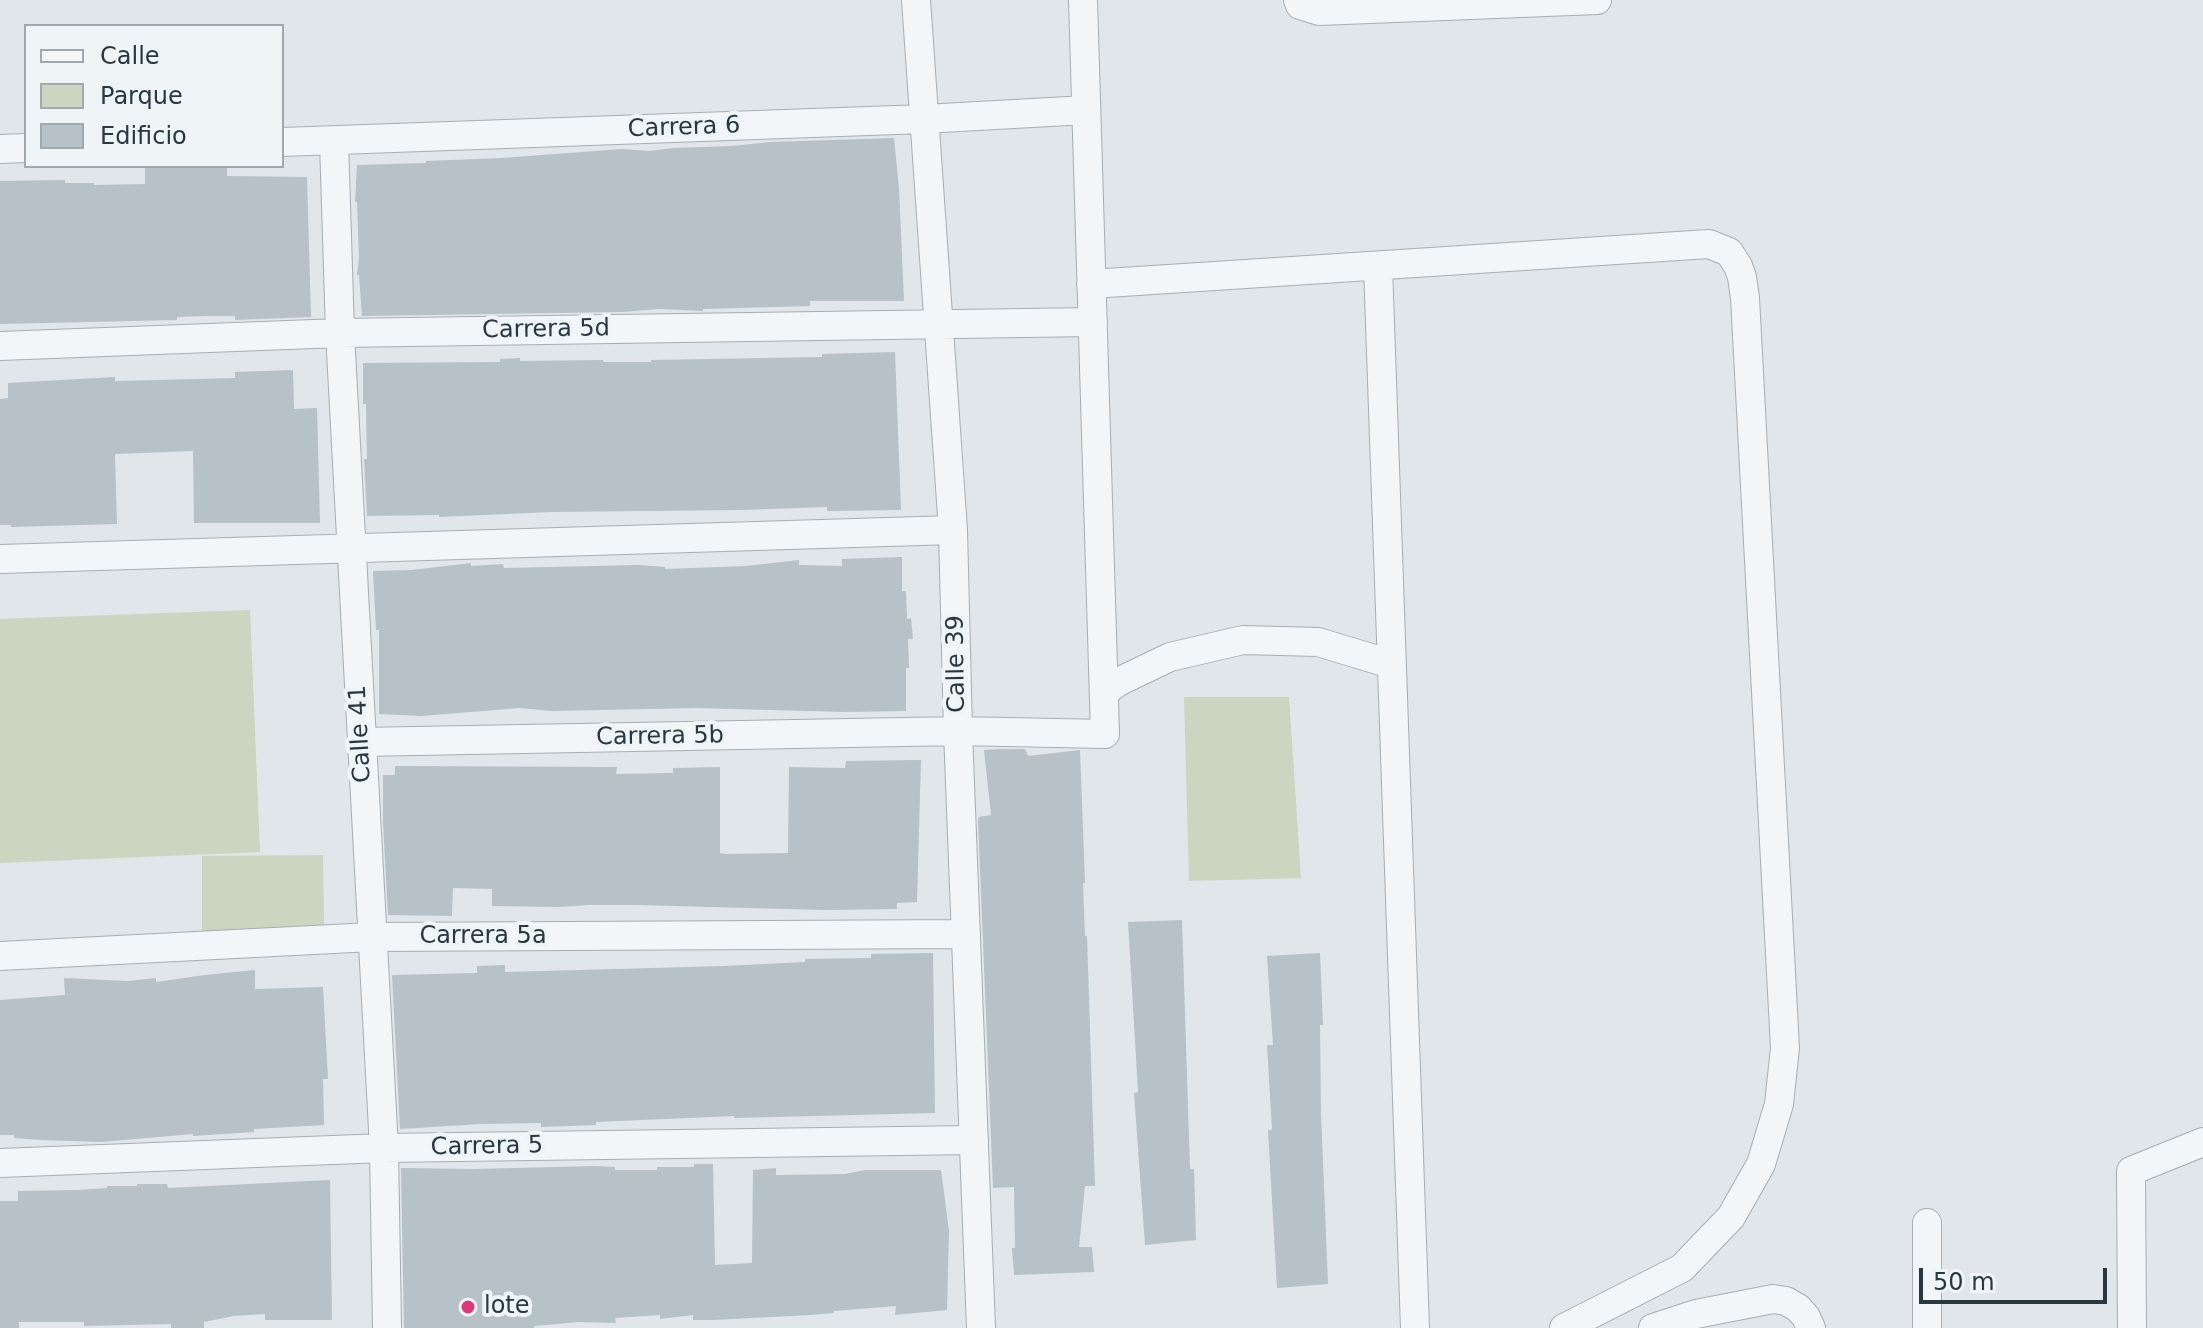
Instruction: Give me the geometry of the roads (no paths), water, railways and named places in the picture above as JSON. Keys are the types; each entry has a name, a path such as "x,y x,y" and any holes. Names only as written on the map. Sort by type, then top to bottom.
{"street":[{"name":"Calle 39","path":"916,0 953,530 981,1328"},
{"path":"1083,0 1104,692"},
{"path":"1298,0 1300,5 1319,11 1597,0"},
{"name":"Carrera 6","path":"284,142 924,119 1086,110"},
{"name":"Calle 41","path":"334,141 340,333 384,1148 387,1328"},
{"path":"0,149 24,148"},
{"path":"1091,284 1709,244 1729,252 1742,277 1785,1048 1779,1104 1761,1164 1731,1217 1712,1237 1682,1268 1564,1328"},
{"path":"1378,266 1415,1328"},
{"name":"Carrera 5d","path":"0,346 340,333 1093,322"},
{"path":"0,559 953,530"},
{"path":"1104,692 1170,657 1243,640 1318,642 1391,664"},
{"name":"Carrera 5b","path":"361,742 958,731 1105,734 1104,692"},
{"name":"Carrera 5a","path":"0,956 372,937 966,934"},
{"name":"Carrera 5","path":"0,1163 384,1148 974,1140"},
{"path":"2132,1328 2131,1171 2203,1142"},
{"path":"1927,1223 1927,1328"},
{"path":"1653,1328 1696,1314 1773,1299 1786,1301 1798,1308 1811,1328"}],"place":[{"name":"lote","path":"468,1307"}]}
